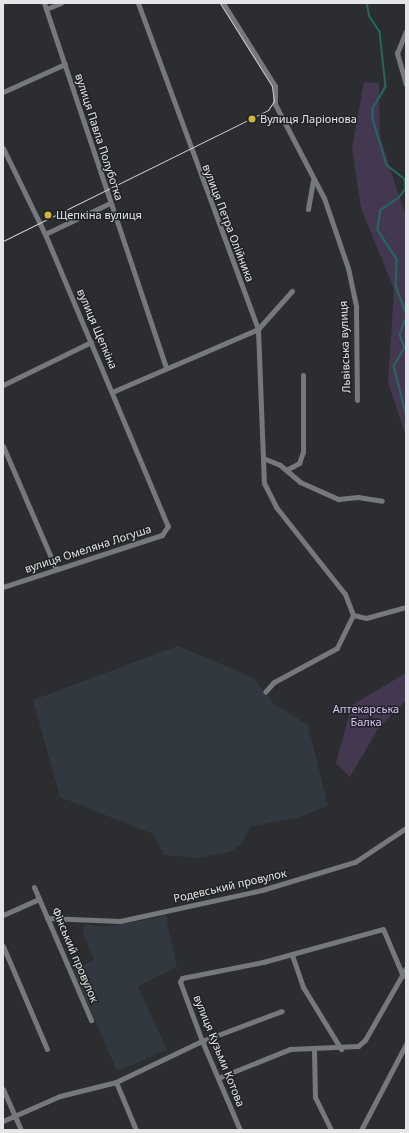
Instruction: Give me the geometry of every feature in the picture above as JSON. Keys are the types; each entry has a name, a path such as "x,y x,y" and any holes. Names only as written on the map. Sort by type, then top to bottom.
{"street":[{"name":"вулиця Павла Полуботка","path":"44,3 166,367"},
{"path":"46,9 61,3"},
{"name":"вулиця Петра Олійника","path":"138,3 258,329 264,483 276,507 345,594 353,615"},
{"name":"Львівська вулиця","path":"223,3 275,86 276,104 313,180 324,198 348,268 356,308 357,400"},
{"path":"406,31 397,53 406,84"},
{"path":"3,92 65,64"},
{"name":"вулиця Щепкіна","path":"3,148 45,234 167,520"},
{"path":"308,209 313,180"},
{"path":"45,234 110,203"},
{"path":"112,392 166,367 258,329 292,291"},
{"path":"3,385 91,342"},
{"path":"286,470 299,463 302,452 303,374"},
{"path":"3,446 56,569"},
{"path":"263,458 286,470 300,482 338,500 358,496 382,501"},
{"name":"вулиця Омеляна Логуша","path":"3,587 162,535 168,526 167,520"},
{"path":"265,692 274,682 337,648 353,615 366,618 406,607"},
{"name":"Родевський провулок","path":"47,918 120,921 262,890 355,862 406,828"},
{"name":"Фінський провулок","path":"34,887 91,1020"},
{"name":"Фінський провулок","path":"3,915 40,899"},
{"path":"341,1049 303,986 292,955 384,929 403,976"},
{"path":"3,946 47,1049"},
{"name":"вулиця Кузьми Котова","path":"240,1130 202,1041 180,980 292,955"},
{"path":"218,1078 290,1049 341,1049 358,1046 365,1040 403,976 406,968"},
{"path":"3,1121 60,1096 116,1082 202,1041 282,1011"},
{"path":"361,1130 406,1044"},
{"path":"314,1050 315,1097 331,1130"},
{"path":"116,1082 136,1130"},
{"path":"3,1089 21,1130"}],"shaded area":[{"path":"178,646 254,678 274,704 308,725 328,806 296,818 250,827 242,844 230,852 197,858 164,855 153,834 60,797 33,700"},
{"path":"166,916 177,967 138,986 167,1050 117,1071 73,970 94,960 83,933 84,924 106,927"}],"green space":[{"path":"364,82 379,83 380,137 406,217 406,437 388,382 394,289 361,208 352,148"},
{"name":"Аптекарська Балка","path":"406,673 406,700 378,729 350,777 336,763 352,705"}],"waterway":[{"path":"367,3 370,17 380,32 386,87 373,109 373,119 387,165 405,179 406,189 399,198 381,210 378,230 397,259 396,286 406,312"},
{"path":"406,319 400,335 405,348 394,366 406,413"}],"tram line":[{"path":"3,241 268,110 274,101 272,86 220,3"}],"place":[{"name":"Вулиця Ларіонова","path":"252,119"},
{"name":"Щепкіна вулиця","path":"48,215"}]}
